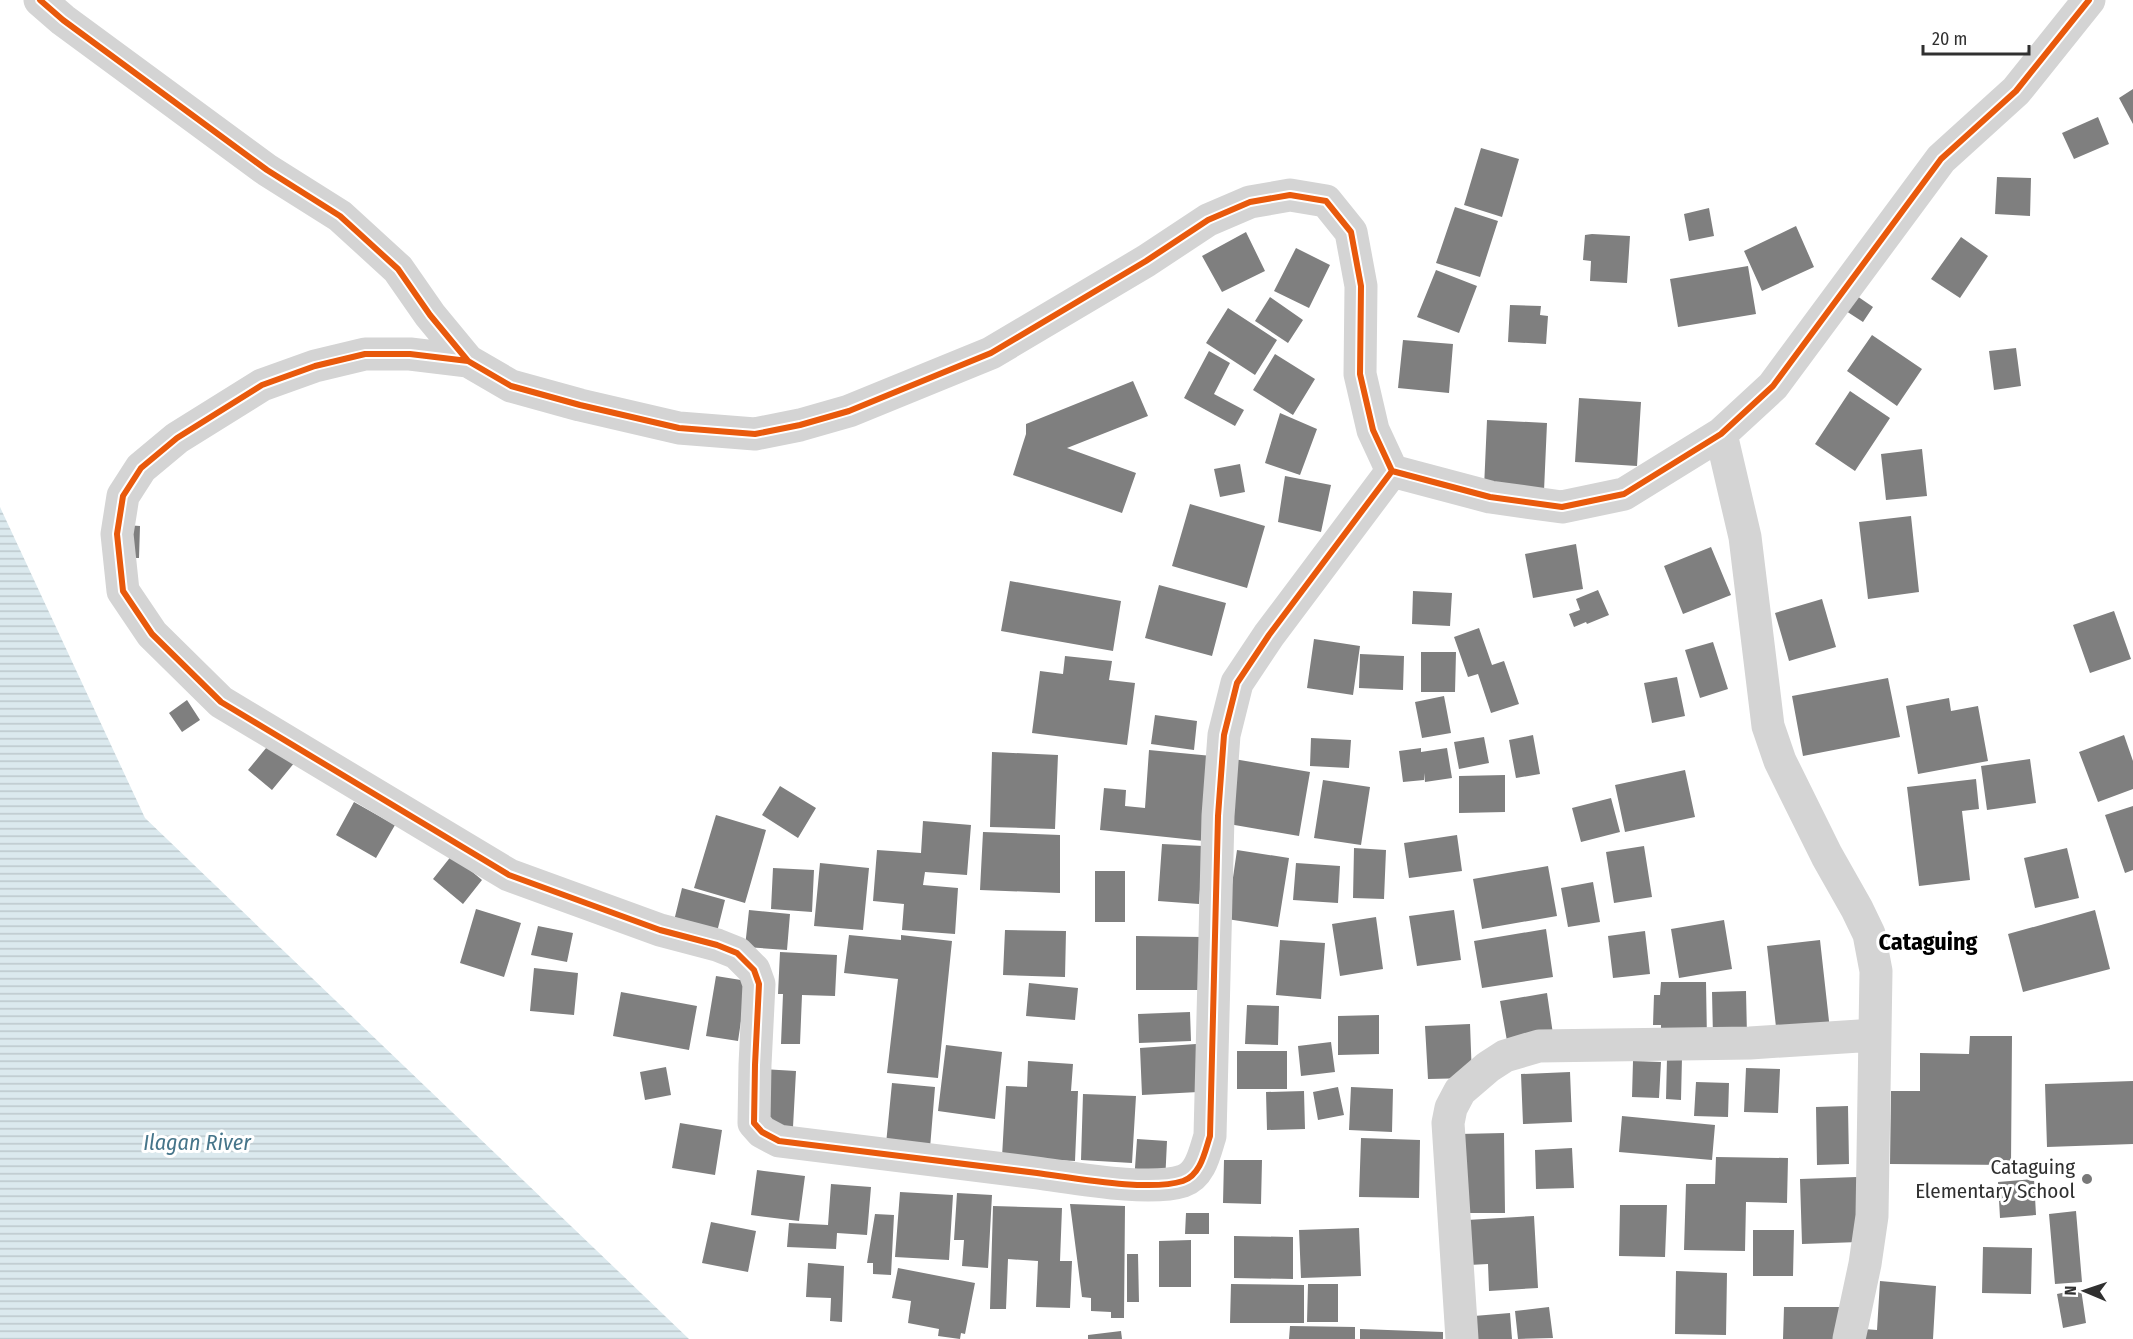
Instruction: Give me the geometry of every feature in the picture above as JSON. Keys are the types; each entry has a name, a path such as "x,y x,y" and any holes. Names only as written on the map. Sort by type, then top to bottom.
{"street":[{"path":"40,0 63,20 267,170 340,216 398,269 430,315 468,361 511,386 679,428 755,434 800,425 849,411 991,353 1146,261 1208,220 1250,202 1290,195 1326,201 1352,232 1361,286 1360,374 1373,430 1392,471"},
{"path":"1392,471 1490,497 1562,507 1624,494 1721,434 1773,386 1941,159 2016,91 2089,0"},
{"path":"468,361 410,354 365,354 315,366 262,385 177,438 141,468 123,496 117,534 123,591 152,634 221,702 508,876 660,930 717,945 737,953 754,970 759,984 754,1123 762,1132 779,1141 1068,1177 1138,1185 1169,1184 1185,1180 1198,1168 1210,1136 1218,816 1224,735 1237,683 1269,635 1392,471"},
{"path":"1721,434 1745,537 1768,726 1780,761 1869,934 1876,971 1872,1216 1865,1264 1849,1339"},
{"path":"1462,1339 1448,1123 1451,1108 1460,1091 1488,1067 1505,1056 1539,1046 1750,1043 1875,1035"}],"water":[{"name":"Ilagan River","path":"0,507 145,818 689,1339 0,1339"}],"building":[{"path":"2133,89 2133,124 2119,98"},
{"path":"2098,117 2109,144 2074,159 2062,133"},
{"path":"1481,148 1519,159 1502,217 1464,205"},
{"path":"1997,177 2031,178 2030,216 1995,214"},
{"path":"1455,207 1498,221 1480,277 1436,263"},
{"path":"1709,208 1714,236 1689,241 1684,214"},
{"path":"1796,226 1814,267 1762,291 1744,251"},
{"path":"1246,232 1265,271 1222,292 1202,256"},
{"path":"1585,235 1630,236 1627,283 1590,281 1591,261 1583,260"},
{"path":"1961,237 1988,256 1960,298 1931,279"},
{"path":"1296,248 1330,265 1309,308 1274,291"},
{"path":"1748,266 1756,314 1678,327 1670,279"},
{"path":"1436,270 1477,286 1459,333 1417,317"},
{"path":"1857,296 1873,307 1863,322 1846,311"},
{"path":"1270,297 1303,320 1288,343 1255,321"},
{"path":"1510,305 1541,306 1540,315 1548,316 1546,344 1508,342"},
{"path":"1228,308 1277,340 1255,375 1206,343"},
{"path":"1872,335 1922,369 1897,406 1847,371"},
{"path":"1403,340 1453,344 1449,393 1398,388"},
{"path":"2016,348 2021,386 1994,390 1989,351"},
{"path":"1209,351 1230,363 1214,394 1244,410 1235,426 1184,398"},
{"path":"1275,354 1315,379 1293,415 1253,390"},
{"path":"1133,381 1148,416 1067,448 1136,473 1122,513 1013,475 1026,434 1026,424"},
{"path":"1850,391 1890,418 1855,471 1815,444"},
{"path":"1579,398 1641,402 1637,466 1575,462"},
{"path":"1280,413 1317,429 1300,475 1265,463"},
{"path":"1487,420 1547,423 1544,491 1484,488"},
{"path":"1922,449 1927,496 1886,500 1881,454"},
{"path":"1240,464 1245,492 1220,497 1214,469"},
{"path":"1285,476 1331,485 1321,532 1278,522"},
{"path":"1190,504 1265,526 1247,588 1172,566"},
{"path":"1911,516 1919,592 1868,599 1859,522"},
{"path":"125,525 140,526 139,558 123,558"},
{"path":"1576,544 1583,589 1533,598 1525,554"},
{"path":"1711,547 1731,595 1683,614 1664,566"},
{"path":"1010,581 1121,601 1113,651 1001,631"},
{"path":"1159,585 1226,603 1212,656 1145,638"},
{"path":"1598,590 1609,615 1574,627 1569,614 1580,610 1576,599"},
{"path":"1413,591 1452,593 1450,626 1412,624"},
{"path":"1822,599 1836,647 1789,661 1775,613"},
{"path":"2114,611 2131,659 2090,673 2073,625"},
{"path":"1479,628 1492,665 1504,661 1519,704 1491,713 1478,674 1468,677 1454,637"},
{"path":"1314,639 1360,646 1353,695 1307,688"},
{"path":"1713,642 1728,689 1700,698 1685,650"},
{"path":"1421,652 1456,652 1455,692 1421,692"},
{"path":"1360,654 1404,656 1403,690 1359,688"},
{"path":"1065,656 1112,661 1109,680 1135,683 1127,745 1032,733 1040,671 1063,674"},
{"path":"1677,677 1685,716 1652,723 1644,683"},
{"path":"1888,678 1900,737 1803,756 1792,696"},
{"path":"1444,696 1451,733 1422,738 1415,702"},
{"path":"1949,698 1951,711 1978,706 1988,761 1918,774 1906,706"},
{"path":"187,700 200,720 182,732 169,713"},
{"path":"1155,715 1197,721 1194,750 1151,744"},
{"path":"1533,735 1540,774 1516,778 1509,740"},
{"path":"2124,735 2133,761 2133,789 2098,802 2079,752"},
{"path":"1484,737 1489,763 1459,769 1454,742"},
{"path":"1311,738 1351,740 1349,768 1310,766"},
{"path":"271,742 295,762 272,790 248,770"},
{"path":"1421,748 1421,752 1447,748 1452,778 1425,782 1424,773 1424,780 1403,782 1399,751"},
{"path":"1149,750 1212,756 1204,841 1100,830 1104,788 1126,790 1125,806 1145,808"},
{"path":"992,752 1058,755 1055,829 990,827"},
{"path":"1234,759 1310,772 1299,836 1223,823"},
{"path":"2030,759 2036,803 1987,810 1981,766"},
{"path":"1685,770 1695,817 1625,832 1615,785"},
{"path":"1505,775 1505,812 1459,813 1459,776"},
{"path":"1976,779 1979,809 1962,811 1970,880 1919,886 1907,787"},
{"path":"1323,780 1370,787 1361,845 1314,838"},
{"path":"780,786 816,808 798,838 762,815"},
{"path":"1611,798 1620,832 1581,842 1572,808"},
{"path":"354,802 395,825 376,858 336,835"},
{"path":"2133,806 2133,870 2125,873 2105,815"},
{"path":"716,815 766,830 745,903 694,888"},
{"path":"923,821 971,825 967,875 925,872 923,885 958,888 955,934 902,930 904,904 873,901 877,850 921,853"},
{"path":"983,832 1060,835 1060,893 980,890"},
{"path":"1457,835 1462,871 1409,878 1404,843"},
{"path":"1162,844 1203,846 1199,904 1158,901"},
{"path":"1644,846 1652,897 1614,903 1606,852"},
{"path":"1354,848 1386,850 1384,899 1353,898"},
{"path":"2067,848 2079,898 2035,908 2024,858"},
{"path":"1237,850 1289,858 1278,927 1227,919"},
{"path":"452,855 482,880 463,904 433,879"},
{"path":"820,863 869,868 863,930 814,926"},
{"path":"1296,863 1340,866 1338,903 1293,900"},
{"path":"1548,866 1557,916 1482,929 1473,879"},
{"path":"773,868 814,870 812,912 771,909"},
{"path":"1095,871 1125,871 1125,922 1095,922"},
{"path":"1593,882 1600,922 1568,927 1561,888"},
{"path":"682,888 725,900 715,940 672,929"},
{"path":"476,909 521,923 504,977 460,963"},
{"path":"749,910 790,914 787,950 745,947"},
{"path":"1454,910 1461,960 1417,966 1409,916"},
{"path":"2095,910 2110,969 2023,992 2008,934"},
{"path":"1376,917 1383,969 1340,976 1332,924"},
{"path":"1724,920 1732,969 1679,978 1671,929"},
{"path":"538,926 573,933 567,962 531,955"},
{"path":"1546,929 1553,977 1482,988 1474,941"},
{"path":"1005,930 1066,931 1065,977 1003,975"},
{"path":"1645,931 1650,974 1613,978 1608,936"},
{"path":"849,935 901,940 901,935 952,941 938,1078 887,1073 898,979 844,973"},
{"path":"1136,936 1202,937 1202,990 1136,990"},
{"path":"1280,940 1325,943 1321,999 1276,995"},
{"path":"1820,940 1830,1030 1777,1036 1767,946"},
{"path":"780,952 837,955 835,996 802,995 800,1044 781,1044 783,994 778,994"},
{"path":"534,968 578,973 574,1015 530,1011"},
{"path":"716,976 747,981 738,1041 706,1036"},
{"path":"1661,982 1706,982 1707,1041 1661,1041 1661,1025 1653,1025 1654,995 1660,995"},
{"path":"1029,983 1078,988 1075,1020 1026,1016"},
{"path":"1746,991 1747,1036 1713,1037 1712,992"},
{"path":"621,992 697,1006 689,1050 613,1036"},
{"path":"1547,993 1553,1034 1507,1041 1500,1001"},
{"path":"1247,1005 1279,1006 1278,1045 1245,1044"},
{"path":"1190,1012 1191,1041 1139,1043 1138,1014"},
{"path":"1379,1015 1379,1054 1338,1055 1338,1016"},
{"path":"1470,1024 1472,1078 1428,1079 1425,1026"},
{"path":"1970,1036 2012,1036 2011,1165 1890,1164 1891,1091 1920,1091 1920,1053 1969,1054"},
{"path":"1331,1042 1335,1072 1301,1076 1298,1046"},
{"path":"1196,1044 1198,1092 1142,1095 1140,1048"},
{"path":"946,1045 1002,1052 995,1119 938,1111"},
{"path":"1237,1051 1287,1051 1287,1089 1237,1089"},
{"path":"1682,1057 1681,1100 1666,1099 1667,1058"},
{"path":"1028,1061 1073,1064 1071,1091 1078,1091 1075,1161 1002,1157 1006,1086 1027,1087"},
{"path":"1633,1061 1661,1062 1659,1098 1632,1097"},
{"path":"666,1067 671,1095 645,1100 640,1072"},
{"path":"1746,1068 1780,1069 1778,1113 1744,1112"},
{"path":"762,1069 796,1071 793,1127 759,1126"},
{"path":"1570,1072 1572,1122 1523,1124 1521,1074"},
{"path":"2133,1081 2133,1144 2047,1147 2045,1084"},
{"path":"1696,1082 1729,1083 1728,1117 1694,1116"},
{"path":"892,1083 935,1087 930,1148 886,1144"},
{"path":"1338,1087 1344,1115 1318,1120 1313,1092"},
{"path":"1351,1087 1393,1089 1392,1132 1349,1130"},
{"path":"1304,1091 1305,1129 1267,1130 1266,1092"},
{"path":"1083,1094 1136,1096 1132,1163 1081,1160"},
{"path":"1848,1106 1849,1164 1817,1165 1816,1107"},
{"path":"1622,1116 1715,1125 1712,1160 1619,1152"},
{"path":"680,1123 722,1130 715,1175 672,1168"},
{"path":"1504,1133 1505,1213 1460,1213 1459,1134"},
{"path":"1361,1138 1420,1140 1419,1198 1359,1197"},
{"path":"1137,1139 1167,1141 1165,1183 1134,1182"},
{"path":"1572,1148 1574,1188 1536,1189 1535,1150"},
{"path":"1716,1157 1788,1158 1787,1203 1746,1202 1745,1251 1684,1250 1686,1184 1715,1184"},
{"path":"1224,1160 1262,1160 1261,1204 1223,1203"},
{"path":"757,1170 805,1176 799,1221 751,1215"},
{"path":"1857,1177 1859,1242 1802,1244 1800,1179"},
{"path":"2034,1179 2036,1215 2000,1218 1998,1182"},
{"path":"831,1184 871,1187 867,1235 837,1233 836,1249 787,1247 789,1223 828,1225"},
{"path":"900,1192 953,1195 949,1260 895,1257"},
{"path":"957,1193 992,1195 988,1268 962,1266 964,1240 954,1240"},
{"path":"1070,1204 1125,1206 1124,1318 1111,1318 1111,1312 1091,1311 1091,1298 1082,1297"},
{"path":"1620,1205 1667,1205 1665,1257 1619,1256"},
{"path":"993,1206 1062,1208 1060,1261 1072,1261 1070,1308 1036,1307 1038,1261 1008,1259 1006,1309 990,1309"},
{"path":"2076,1211 2082,1282 2055,1284 2049,1214"},
{"path":"1186,1213 1209,1213 1209,1234 1185,1234"},
{"path":"875,1214 894,1215 891,1275 873,1274 873,1263 867,1263"},
{"path":"1534,1216 1538,1288 1489,1291 1488,1264 1469,1265 1467,1220"},
{"path":"711,1222 756,1231 748,1272 702,1263"},
{"path":"1359,1228 1361,1276 1301,1278 1299,1230"},
{"path":"1753,1230 1794,1230 1793,1276 1753,1276"},
{"path":"1234,1236 1293,1237 1293,1279 1234,1278"},
{"path":"1191,1240 1191,1287 1159,1287 1159,1241"},
{"path":"1983,1247 2032,1248 2031,1294 1982,1293"},
{"path":"1127,1254 1138,1254 1139,1302 1127,1302"},
{"path":"808,1263 844,1266 842,1322 830,1321 831,1298 806,1297"},
{"path":"898,1268 975,1283 965,1334 961,1333 960,1339 938,1336 939,1329 908,1323 911,1301 892,1298"},
{"path":"1676,1271 1727,1273 1726,1335 1675,1334"},
{"path":"1880,1281 1936,1286 1933,1339 1862,1339 1863,1329 1877,1330"},
{"path":"1231,1284 1304,1285 1304,1323 1230,1323"},
{"path":"1308,1284 1338,1284 1338,1322 1307,1322"},
{"path":"2081,1289 2086,1323 2063,1328 2057,1294"},
{"path":"1549,1307 1553,1338 1518,1339 1515,1311"},
{"path":"1784,1307 1843,1307 1842,1339 1783,1339"},
{"path":"1510,1313 1512,1339 1476,1339 1474,1316"},
{"path":"1290,1326 1355,1327 1355,1339 1289,1339"},
{"path":"1360,1329 1443,1332 1443,1339 1360,1339"},
{"path":"1121,1331 1122,1339 1088,1339 1088,1335"}],"cycle path":[{"path":"40,0 63,20 267,170 340,216 398,269 430,315 468,361 511,386 679,428 755,434 800,425 849,411 991,353 1146,261 1208,220 1250,202 1290,195 1326,201 1351,232 1361,286 1360,374 1373,430 1392,471 1490,497 1562,507 1624,494 1721,434 1773,386 1941,159 2016,91 2089,0"},
{"path":"468,361 410,354 365,354 315,366 262,385 177,438 141,468 123,496 117,534 123,591 152,634 221,702 509,875 660,930 717,945 737,953 754,970 759,984 754,1123 762,1132 779,1141 1091,1181 1132,1185 1169,1184 1189,1178 1201,1162 1210,1136 1218,816 1224,735 1237,683 1269,635 1392,471"}],"place":[{"name":"Cataguing Elementary School","path":"2087,1179"}],"district":[{"name":"Cataguing","path":"1928,942"}]}
